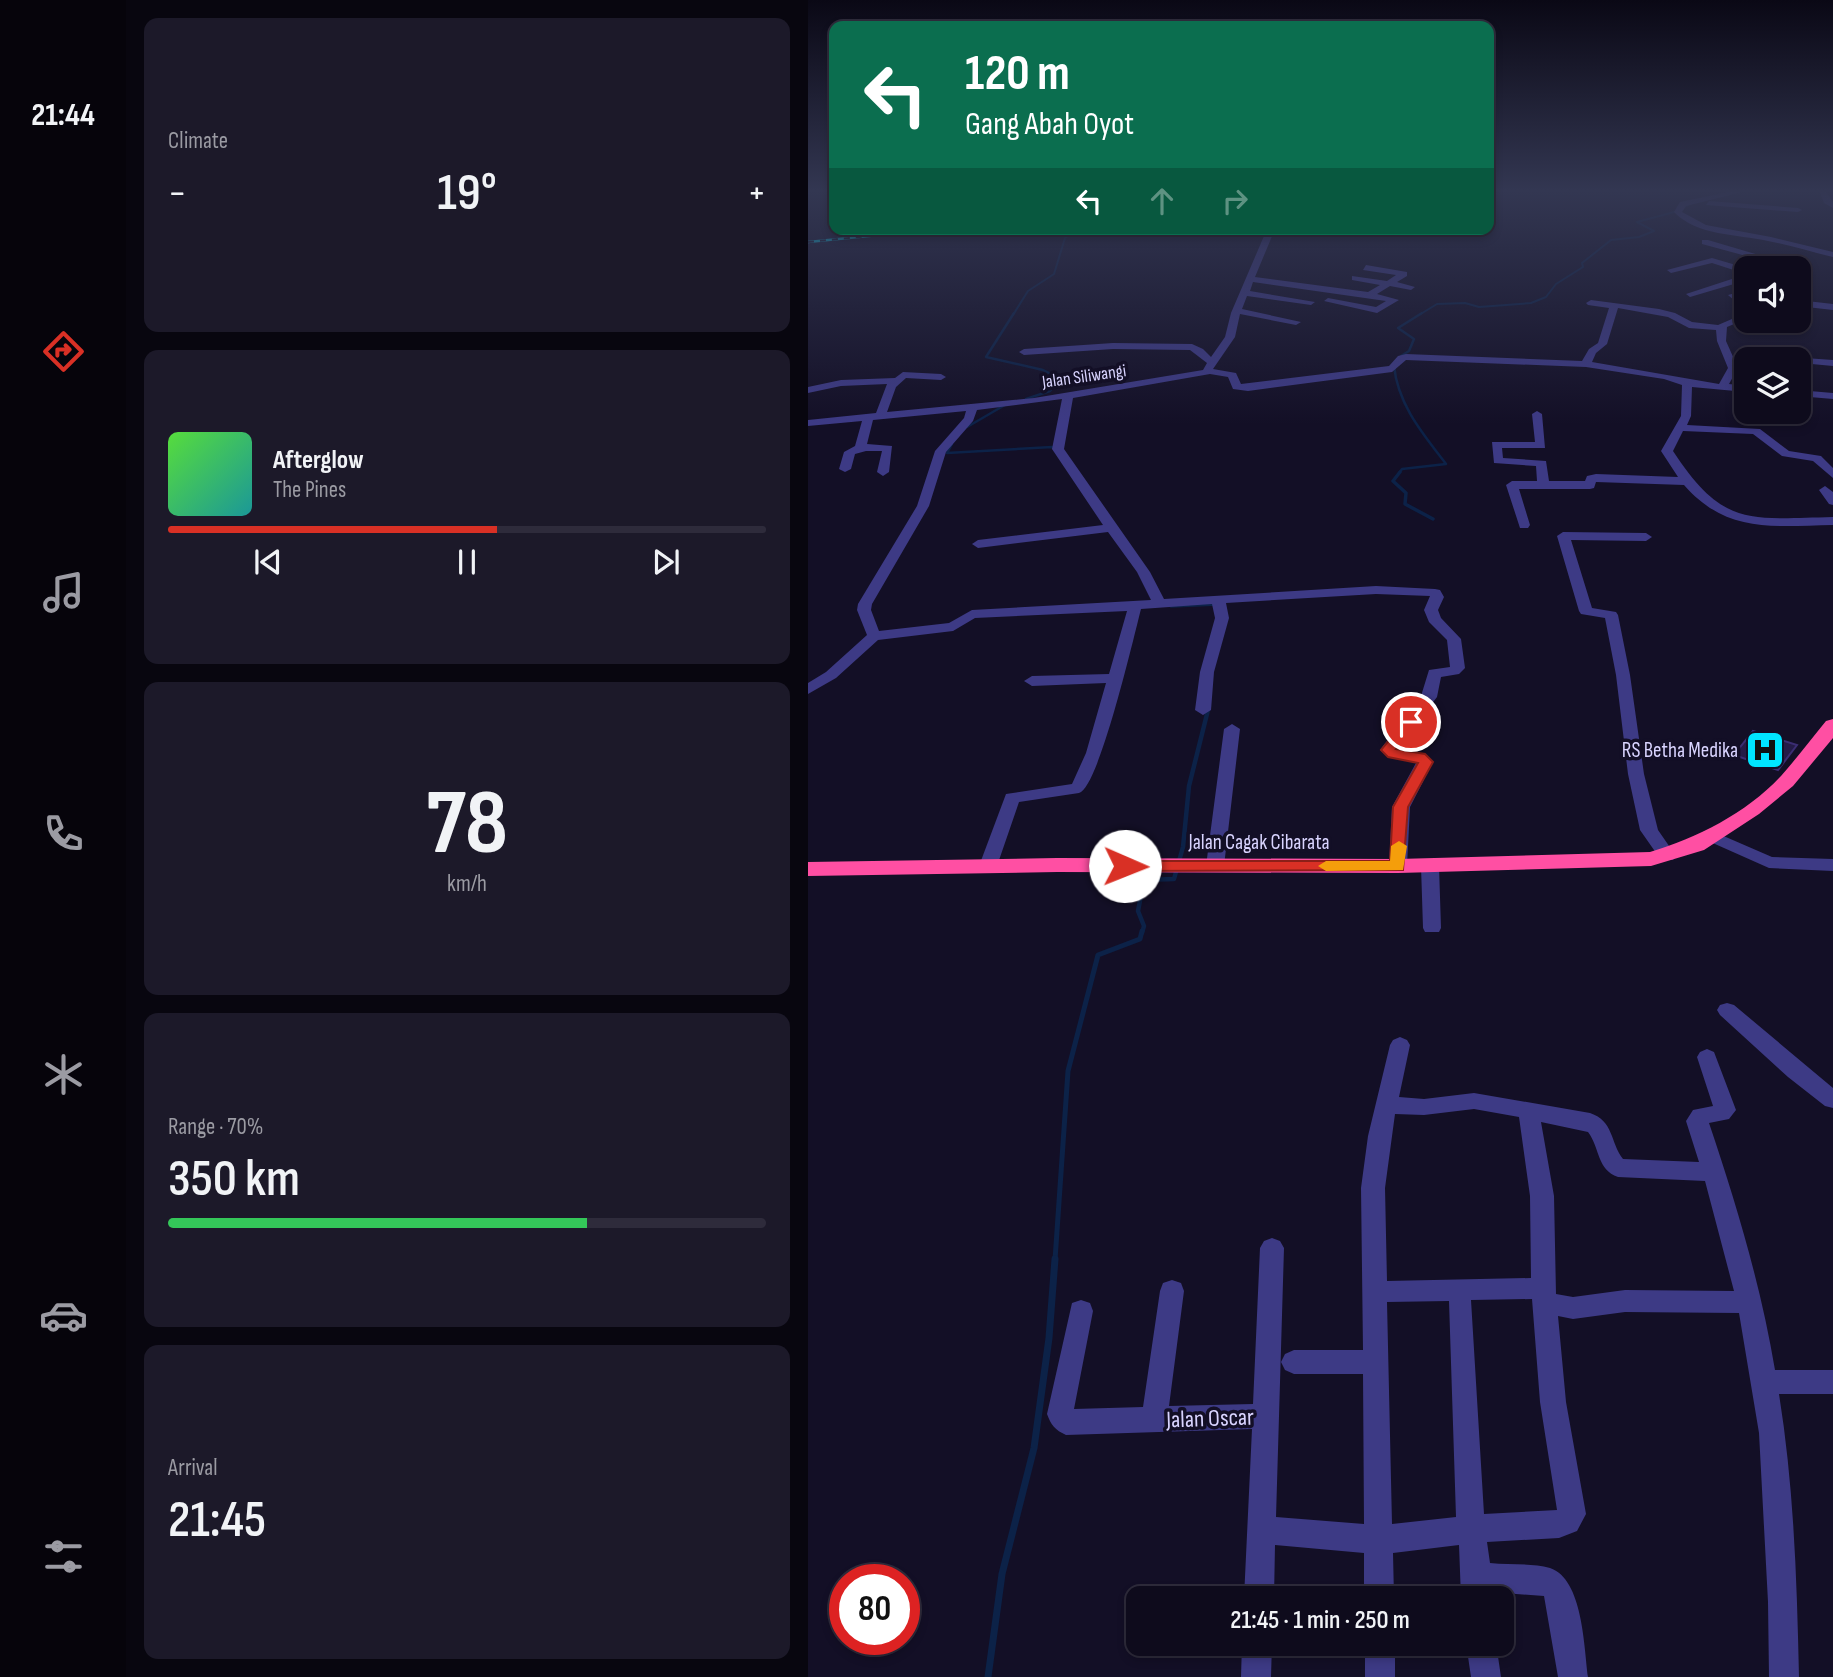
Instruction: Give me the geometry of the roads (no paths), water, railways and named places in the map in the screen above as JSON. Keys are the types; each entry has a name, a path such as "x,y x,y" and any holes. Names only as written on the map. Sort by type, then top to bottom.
{"highway":[{"name":"Jalan Cagak Cibarata","path":"808,869 988,866 1430,866 1594,862 1667,856 1712,836 1752,810 1786,782 1832,725"}],"street":[{"path":"1050,399 1065,390 1094,381 1211,366 1230,337 1237,310 1256,268"},
{"path":"1368,268 1416,276"},
{"path":"1671,270 1678,268"},
{"path":"1369,295 1404,274"},
{"path":"1355,278 1411,287"},
{"path":"1252,279 1395,300 1377,310 1328,301"},
{"path":"1690,294 1734,280"},
{"path":"1244,293 1311,302"},
{"path":"1591,303 1673,315 1685,319 1689,325 1720,328 1734,322"},
{"path":"1811,305 1832,307"},
{"path":"1586,364 1592,351 1602,344 1614,306"},
{"path":"1237,310 1296,322"},
{"path":"1720,328 1718,337 1729,354 1733,368 1723,386"},
{"path":"1024,352 1113,346 1192,347 1197,348 1211,366 1232,375 1237,387 1242,388 1392,369 1405,357 1586,364 1667,376 1672,380 1687,383 1734,387"},
{"path":"1811,361 1832,363"},
{"name":"Jalan Siliwangi","path":"808,423 1050,399 1211,366"},
{"path":"862,448 891,386 903,375 941,377"},
{"path":"808,390 841,383 898,381"},
{"path":"1687,383 1686,416 1667,451 1685,481 1709,505 1742,521 1832,522"},
{"path":"1229,397 1242,388"},
{"path":"1811,394 1832,396"},
{"path":"1068,396 1058,449 1110,528 1130,552 1159,603"},
{"path":"874,636 864,610 865,604 923,506 941,451 969,419 973,407"},
{"path":"1537,414 1541,446 1496,444 1498,461 1542,463 1543,484"},
{"path":"1678,428 1756,431 1786,454 1817,458 1832,475"},
{"path":"845,469 850,452 862,448 888,449 883,472"},
{"path":"1524,525 1510,486 1590,485 1591,479 1596,478 1685,481"},
{"path":"978,544 1110,528"},
{"path":"1646,537 1563,536 1586,611 1611,615 1644,808 1653,838 1667,856"},
{"path":"808,688 831,675 874,636 953,627 972,614 1376,590 1435,593 1437,597 1431,610 1434,619 1454,639 1458,668 1434,673 1429,697 1388,750 1393,754 1420,757 1425,762 1401,807 1398,866"},
{"path":"1203,710 1207,672 1222,618 1218,600"},
{"path":"988,866 1012,798 1079,788 1094,753 1135,606"},
{"path":"1032,681 1116,678"},
{"path":"1215,866 1232,729"},
{"path":"1712,836 1769,862 1832,865"},
{"path":"1430,866 1432,928"},
{"path":"1727,1010 1795,1072 1832,1100"},
{"path":"1379,1586 1373,1188 1379,1136 1400,1045"},
{"path":"1708,1057 1725,1110 1701,1116 1697,1121 1714,1172 1749,1302 1764,1382 1778,1496 1784,1677"},
{"path":"1388,1105 1424,1107 1474,1101 1594,1123 1601,1129 1613,1164 1618,1168 1714,1172"},
{"path":"1261,1530 1379,1540 1471,1529 1559,1524 1567,1521 1572,1514 1553,1402 1543,1295 1542,1196 1529,1113"},
{"path":"1259,1586 1272,1248"},
{"path":"1154,1420 1172,1291"},
{"path":"1374,1292 1543,1295 1573,1308 1625,1301 1749,1302"},
{"path":"1460,1304 1476,1586"},
{"name":"Jalan Oscar","path":"1081,1311 1060,1414 1063,1419 1074,1424 1266,1416"},
{"path":"1293,1362 1376,1362"},
{"path":"1764,1382 1832,1382"},
{"path":"1490,1586 1548,1582 1556,1587 1561,1597 1573,1677"},
{"path":"1256,1677 1257,1656"},
{"path":"1380,1656 1380,1677"},
{"path":"1483,1656 1486,1677"}],"waterway":[{"path":"1013,315 1028,291 1054,274 1056,268"},
{"path":"1419,315 1437,304 1465,303 1479,307 1531,303 1546,297 1556,284 1581,268"},
{"path":"1014,313 986,357 1043,370 1061,379 1050,391 1026,399"},
{"path":"1401,356 1409,351 1414,339 1398,328 1422,313"},
{"path":"1394,366 1396,380 1406,406 1420,430 1446,464 1402,469 1399,473"},
{"path":"967,427 1010,402"},
{"path":"952,444 947,453 1052,447 1056,451"},
{"path":"1400,472 1393,481 1406,493 1405,504 1433,519"},
{"path":"1171,606 1218,604"},
{"path":"1142,933 1144,926 1138,911 1144,880 1174,879 1183,847 1189,786 1209,706"},
{"path":"1055,1260 1068,1071 1098,955 1140,939 1142,931"},
{"path":"988,1677 1002,1574 1034,1448 1049,1338 1055,1259"}],"place":[{"name":"RS Betha Medika","path":"1765,750"}]}
